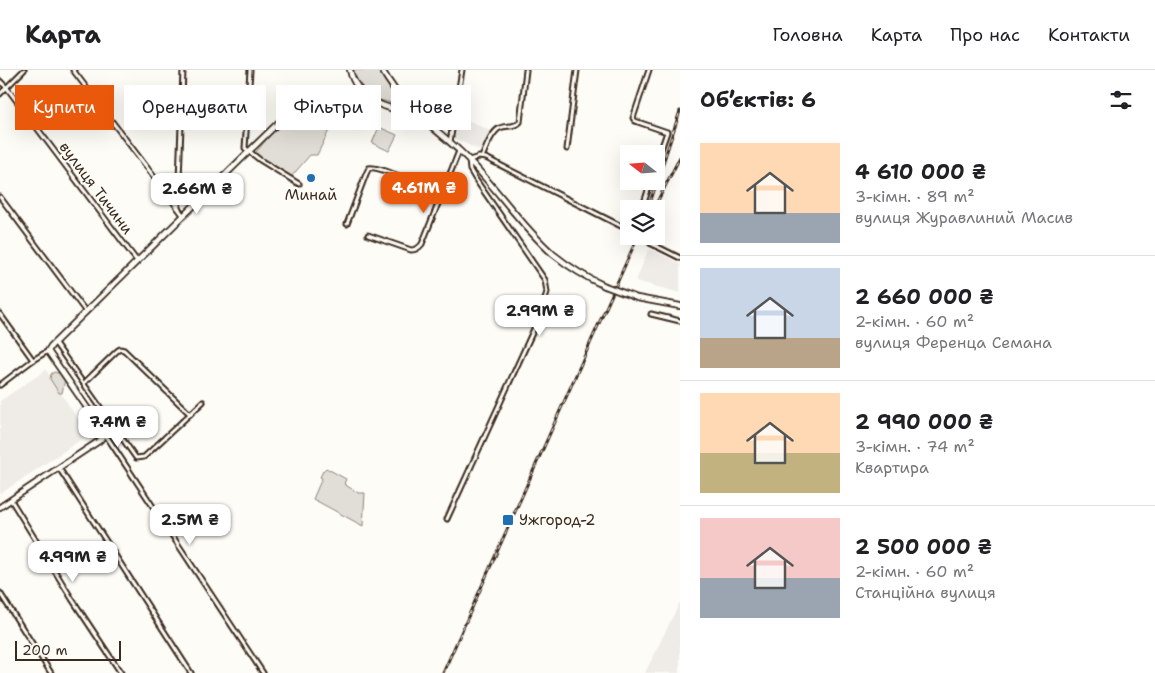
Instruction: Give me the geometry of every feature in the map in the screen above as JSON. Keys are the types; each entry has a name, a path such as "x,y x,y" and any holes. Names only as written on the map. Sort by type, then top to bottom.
{"street":[{"path":"0,94 24,70"},
{"path":"73,70 183,215"},
{"path":"178,209 183,70"},
{"path":"250,70 245,148 299,184"},
{"path":"350,70 355,85"},
{"path":"382,70 392,85"},
{"path":"450,143 462,70"},
{"path":"482,157 497,130 515,126 520,122 526,70"},
{"path":"567,149 577,70"},
{"path":"649,70 633,119 667,132 663,145"},
{"name":"вулиця Тичини","path":"0,81 136,261"},
{"path":"0,385 48,351 54,342 276,126"},
{"path":"435,130 469,160 539,240 581,274 605,286 637,298 680,306"},
{"path":"368,236 416,250 422,244 460,151"},
{"path":"469,160 475,157 482,157 620,226"},
{"path":"448,519 538,320 547,292 545,280 476,180 470,170 469,160"},
{"path":"347,224 366,174 369,168 372,167 441,196"},
{"path":"0,197 86,312"},
{"path":"654,245 680,258"},
{"path":"0,314 33,360"},
{"path":"651,314 680,321"},
{"path":"54,342 136,458 144,457 203,402"},
{"path":"84,383 117,351 120,349 124,350 190,414"},
{"path":"48,351 263,673"},
{"path":"0,507 99,441 103,436"},
{"path":"59,468 191,673"},
{"path":"11,500 72,599 121,673"},
{"path":"0,593 52,673"}],"shaded area":[{"path":"353,70 378,70 391,91 391,103 381,101 381,85 360,85"},
{"path":"471,122 491,131 481,151 454,138 456,130 471,130"},
{"path":"276,128 276,130 329,130 317,155 310,155 291,177 260,158 256,152"},
{"path":"381,128 397,135 389,151 372,143 378,130 381,130"},
{"path":"648,250 655,251 680,264 680,293 636,281"},
{"path":"46,370 88,435 0,494 0,401"},
{"path":"54,372 61,374 65,379 62,393 59,393 50,379 51,374"},
{"path":"84,408 93,421 92,428 87,431 80,424"},
{"path":"326,468 346,479 344,484 358,493 365,493 363,526 313,499 322,478 320,477"},
{"path":"680,602 680,673 645,673"}],"railway":[{"path":"651,200 680,111"},
{"path":"658,200 680,157"},
{"path":"443,673 634,245"}],"place":[{"name":"Минай","path":"311,178"},
{"name":"Ужгород-2","path":"508,520"}]}
